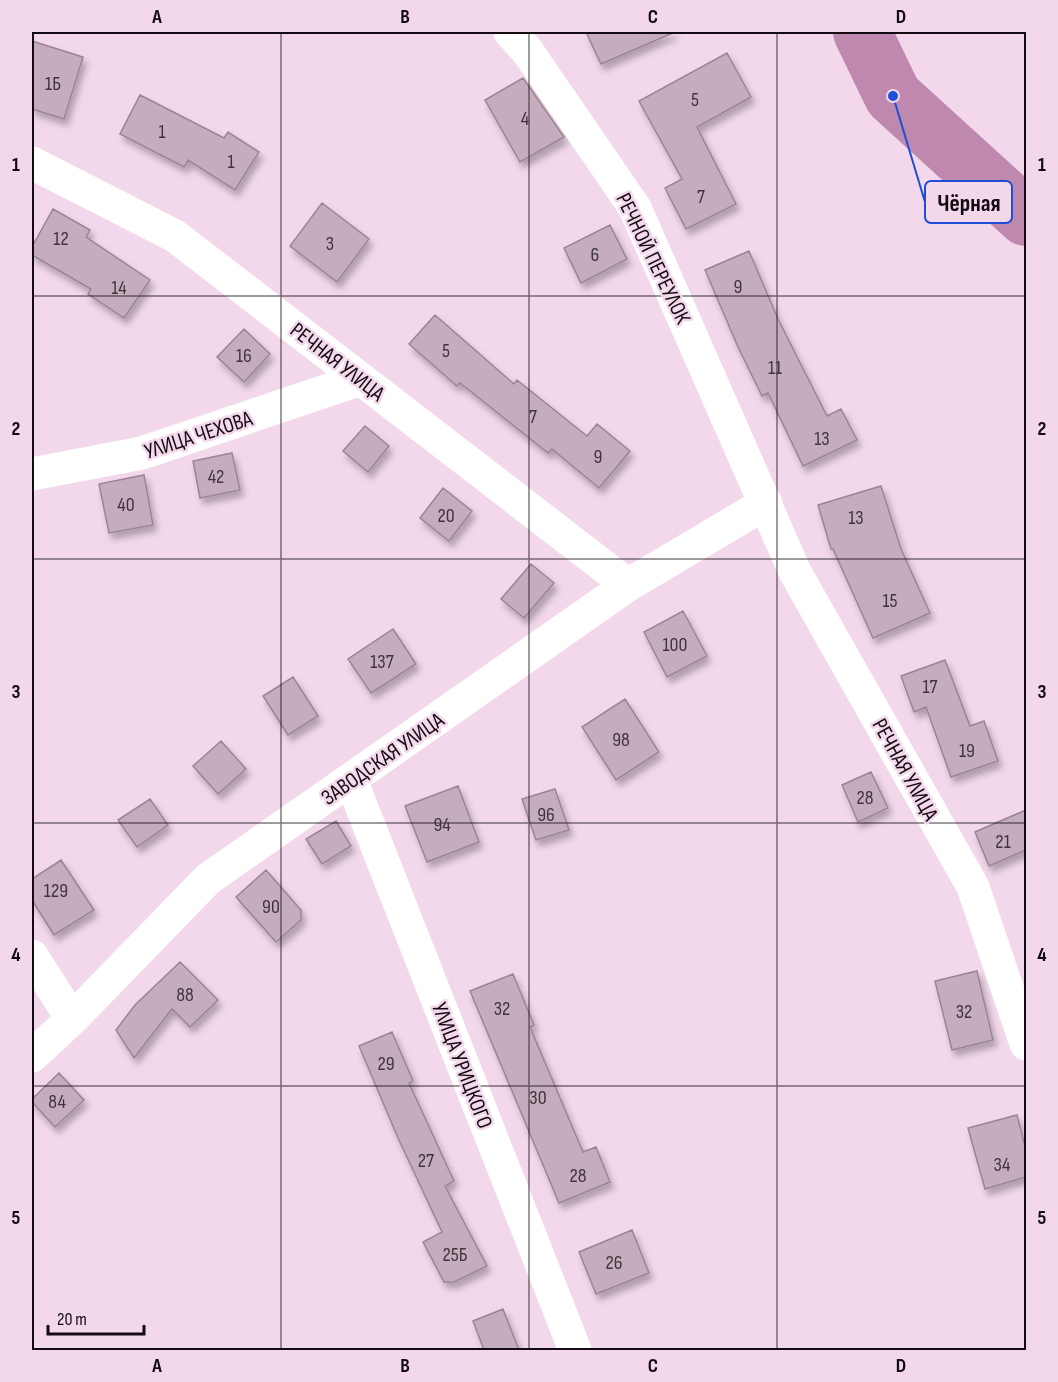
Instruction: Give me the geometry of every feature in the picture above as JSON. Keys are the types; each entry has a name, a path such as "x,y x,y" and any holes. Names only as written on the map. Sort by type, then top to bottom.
{"street":[{"name":"РЕЧНОЙ ПЕРЕУЛОК","path":"510,32 528,52 635,208 766,503"},
{"name":"РЕЧНАЯ УЛИЦА","path":"32,163 175,236 628,585"},
{"name":"УЛИЦА ЧЕХОВА","path":"32,474 142,453 361,379"},
{"name":"ЗАВОДСКАЯ УЛИЦА","path":"32,1056 72,1019 208,879 628,585 766,503"},
{"name":"РЕЧНАЯ УЛИЦА","path":"766,503 795,572 973,887 1026,1044"},
{"name":"УЛИЦА УРИЦКОГО","path":"351,780 575,1350"},
{"path":"32,956 72,1019"}],"building":[{"path":"586,32 675,32 601,64"},
{"path":"32,41 83,57 64,119 32,109"},
{"path":"727,53 751,97 697,127 736,204 686,229 665,188 682,179 639,101"},
{"path":"523,78 564,137 520,162 485,100"},
{"path":"140,95 224,138 228,132 259,152 235,190 188,160 184,167 120,134"},
{"path":"322,203 369,239 337,282 290,246"},
{"path":"53,209 90,230 86,237 150,280 124,318 88,294 91,289 32,255 32,247"},
{"path":"610,225 627,259 581,283 564,248"},
{"path":"749,251 778,319 827,416 841,409 857,440 803,466 768,393 762,396 705,270"},
{"path":"435,315 514,384 517,380 587,436 597,424 630,451 599,488 552,449 548,453 460,383 457,386 409,344"},
{"path":"244,329 270,354 244,382 217,357"},
{"path":"365,426 389,446 368,472 343,451"},
{"path":"232,453 240,490 200,498 193,461"},
{"path":"144,475 153,525 109,533 99,484"},
{"path":"881,486 901,549 930,613 873,638 833,549 831,549 818,505"},
{"path":"443,488 472,511 449,541 420,518"},
{"path":"531,564 554,583 524,618 501,599"},
{"path":"683,611 707,656 667,677 644,632"},
{"path":"393,629 416,664 371,693 348,659"},
{"path":"945,660 970,726 984,721 998,761 951,777 926,707 914,712 901,676"},
{"path":"293,677 318,716 288,735 263,696"},
{"path":"625,699 659,752 616,780 582,727"},
{"path":"221,741 246,769 218,794 193,766"},
{"path":"871,772 888,808 858,822 842,785"},
{"path":"458,786 479,842 427,862 405,806"},
{"path":"555,789 569,830 536,840 522,799"},
{"path":"150,799 168,825 137,847 118,820"},
{"path":"1026,810 1026,850 989,866 975,832"},
{"path":"336,821 351,846 322,864 306,839"},
{"path":"61,860 94,910 54,935 32,900 32,879"},
{"path":"266,870 301,910 301,920 276,942 236,897"},
{"path":"180,962 218,1000 190,1027 172,1009 134,1058 116,1030 135,1005"},
{"path":"977,971 993,1040 952,1050 935,981"},
{"path":"513,974 534,1025 530,1027 583,1152 596,1147 610,1182 559,1203 470,991"},
{"path":"392,1032 413,1081 409,1083 454,1181 445,1186 487,1266 454,1282 444,1282 423,1242 442,1232 398,1138 359,1046"},
{"path":"59,1073 84,1100 55,1127 32,1102 32,1099"},
{"path":"1017,1115 1026,1150 1026,1177 985,1189 968,1128"},
{"path":"632,1230 649,1273 596,1294 579,1252"},
{"path":"503,1309 519,1350 484,1350 473,1321"}],"waterway":[{"path":"862,32 893,96 1026,217"}],"place":[{"name":"Чёрная","path":"893,96"}]}
